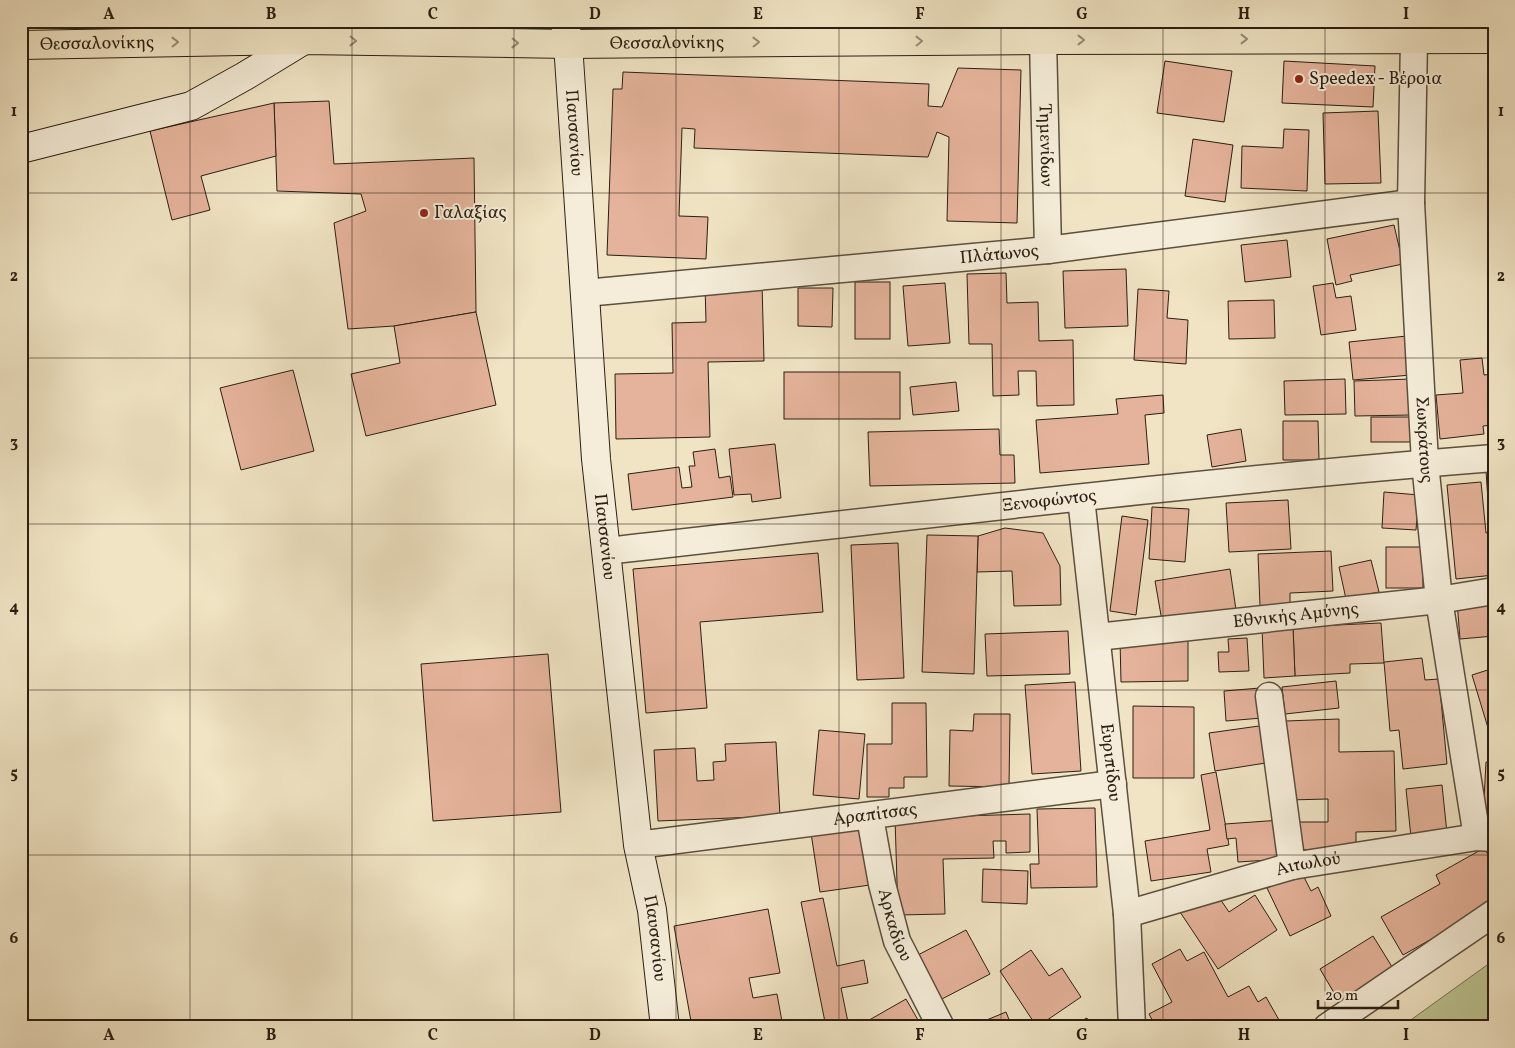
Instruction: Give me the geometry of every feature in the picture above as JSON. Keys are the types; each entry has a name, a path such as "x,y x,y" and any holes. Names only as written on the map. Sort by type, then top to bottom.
{"main road":[{"name":"Θεσσαλονίκης","path":"21,45 566,33 1043,40 1494,38"},
{"name":"Παυσανίου","path":"566,33 596,459 638,845 652,910 665,1027"},
{"path":"21,149 191,106 304,40"}],"street":[{"name":"Σωκράτους","path":"1414,39 1412,204 1425,463 1439,600 1485,837"},
{"name":"Τημενίδων","path":"1043,40 1048,250"},
{"name":"Πλάτωνος","path":"585,293 1048,250 1412,204"},
{"name":"Ξενοφώντος","path":"606,552 1081,498 1425,463 1494,458"},
{"name":"Ευριπίδου","path":"1081,498 1127,914 1132,1027"},
{"name":"Εθνικής Αμύνης","path":"1097,637 1439,600 1494,590"},
{"path":"1269,696 1292,866"},
{"name":"Αραπίτσας","path":"638,845 870,817 1113,784"},
{"name":"Αρκαδίου","path":"870,817 882,884 897,941 941,1027"},
{"name":"Αιτωλού","path":"1127,914 1292,866 1485,837"},
{"path":"1327,1027 1494,913"}],"green space":[{"path":"1494,960 1494,1027 1401,1027"}],"building":[{"path":"1165,61 1232,71 1224,122 1157,113"},
{"path":"1284,61 1375,66 1373,107 1282,103"},
{"path":"958,68 1021,70 1017,223 947,221 949,137 937,132 928,157 694,148 695,129 682,128 679,216 708,217 706,259 607,255 613,89 622,89 623,72 929,84 928,106 942,107"},
{"path":"329,101 334,164 474,158 476,312 394,326 348,329 334,223 366,211 361,194 277,191 274,103"},
{"path":"274,103 276,156 201,176 210,210 172,220 150,131"},
{"path":"1378,111 1381,183 1325,184 1323,113"},
{"path":"1284,129 1309,130 1307,191 1241,188 1242,146 1283,148"},
{"path":"1193,139 1233,145 1225,202 1185,196"},
{"path":"1394,225 1403,264 1350,275 1352,281 1336,285 1327,239"},
{"path":"1287,240 1291,277 1245,282 1241,245"},
{"path":"1126,269 1128,326 1065,328 1063,271"},
{"path":"1006,273 1007,303 1038,302 1039,341 1073,340 1074,405 1037,406 1036,371 1018,371 1019,395 993,396 992,344 969,344 967,274"},
{"path":"855,282 890,282 890,339 855,339"},
{"path":"762,283 764,361 708,362 710,437 616,439 615,374 673,373 672,323 706,322 705,284"},
{"path":"945,283 950,343 908,346 903,286"},
{"path":"1333,283 1336,298 1351,296 1356,330 1321,335 1313,286"},
{"path":"798,288 833,288 832,327 798,326"},
{"path":"1138,289 1169,291 1167,318 1188,320 1186,364 1134,360"},
{"path":"1274,300 1275,338 1229,339 1228,301"},
{"path":"476,312 496,405 366,436 351,374 400,363 394,326"},
{"path":"1407,336 1411,375 1353,380 1349,342"},
{"path":"1482,358 1484,375 1494,374 1494,425 1483,426 1484,434 1440,439 1436,395 1463,393 1460,360"},
{"path":"293,370 314,451 241,470 220,388"},
{"path":"784,372 900,372 900,419 784,419"},
{"path":"1345,379 1346,414 1285,415 1284,381"},
{"path":"1411,379 1412,415 1355,416 1354,381"},
{"path":"956,382 959,411 913,415 910,387"},
{"path":"1163,395 1164,413 1145,415 1149,464 1040,473 1036,420 1118,414 1116,399"},
{"path":"1371,417 1415,417 1415,442 1371,442"},
{"path":"1283,421 1318,421 1319,460 1283,460"},
{"path":"999,429 1000,455 1014,455 1015,483 870,486 868,432"},
{"path":"1241,429 1246,461 1212,467 1207,435"},
{"path":"775,444 781,498 752,502 751,494 734,495 729,449"},
{"path":"715,449 719,478 730,476 733,497 632,510 628,474 679,467 682,488 692,487 689,466 695,466 693,452"},
{"path":"1486,471 1494,471 1494,515 1489,515"},
{"path":"1481,482 1486,533 1494,532 1494,575 1456,579 1447,485"},
{"path":"1384,492 1419,495 1416,530 1382,528"},
{"path":"1288,500 1291,549 1229,552 1226,503"},
{"path":"1152,507 1189,509 1185,562 1149,559"},
{"path":"1122,516 1148,520 1136,615 1110,611"},
{"path":"1005,528 1043,533 1060,566 1061,605 1014,606 1012,571 977,572 978,536"},
{"path":"927,535 978,536 974,674 922,672"},
{"path":"898,543 904,678 857,680 851,545"},
{"path":"1386,547 1423,547 1423,588 1386,588"},
{"path":"1331,551 1333,591 1290,593 1290,605 1260,606 1258,554"},
{"path":"818,553 823,612 700,622 707,708 646,713 633,569"},
{"path":"1371,560 1379,592 1346,599 1339,567"},
{"path":"1230,569 1236,610 1162,621 1155,581"},
{"path":"1494,598 1494,636 1460,639 1457,601"},
{"path":"1381,623 1384,663 1350,664 1350,673 1295,676 1293,627"},
{"path":"1293,627 1295,676 1264,678 1262,628"},
{"path":"1068,631 1070,674 987,676 985,634"},
{"path":"1247,638 1249,671 1219,672 1218,652 1229,652 1228,639"},
{"path":"1188,639 1188,681 1121,682 1120,640"},
{"path":"548,654 561,812 433,821 421,664"},
{"path":"1422,658 1425,680 1439,679 1447,764 1403,769 1399,730 1390,731 1384,662"},
{"path":"1494,668 1494,741 1492,741 1472,675"},
{"path":"1336,681 1339,708 1285,714 1282,687"},
{"path":"1075,682 1081,771 1032,774 1025,685"},
{"path":"1260,688 1262,718 1226,721 1224,691"},
{"path":"892,703 926,703 927,777 904,777 904,788 889,788 889,797 867,797 867,744 892,744"},
{"path":"1133,706 1194,707 1194,778 1133,778"},
{"path":"974,714 1010,714 1009,787 949,786 950,730 973,731"},
{"path":"1339,719 1339,752 1394,751 1396,831 1356,832 1356,849 1295,850 1294,822 1328,822 1328,799 1288,800 1286,721"},
{"path":"1266,725 1272,762 1215,771 1209,733"},
{"path":"819,730 865,734 859,799 813,795"},
{"path":"776,742 780,816 658,821 654,750 695,748 697,781 714,780 713,762 726,761 725,744"},
{"path":"1486,762 1494,762 1494,820 1483,819"},
{"path":"1216,772 1229,845 1207,849 1211,872 1151,881 1145,841 1210,830 1201,775"},
{"path":"1442,785 1447,833 1411,837 1406,789"},
{"path":"1095,808 1097,887 1031,888 1030,864 1039,864 1037,809"},
{"path":"1030,814 1030,852 1006,853 1006,841 993,841 994,858 943,859 945,914 898,915 895,818"},
{"path":"1281,820 1284,859 1238,862 1236,838 1227,839 1225,824"},
{"path":"861,825 870,885 820,892 811,833"},
{"path":"1484,848 1494,864 1494,904 1403,955 1381,917 1440,884 1436,875"},
{"path":"983,869 1028,871 1027,904 982,902"},
{"path":"1301,871 1311,891 1318,887 1331,916 1290,936 1267,888"},
{"path":"1214,890 1229,912 1255,895 1277,930 1218,969 1180,912"},
{"path":"823,898 837,966 864,960 868,983 841,988 849,1027 826,1027 801,902"},
{"path":"768,909 780,973 749,978 753,998 777,994 783,1027 692,1027 674,926"},
{"path":"966,930 990,974 940,1000 916,956"},
{"path":"1373,936 1394,970 1340,1003 1320,969"},
{"path":"1180,949 1187,961 1204,952 1228,997 1249,986 1258,1002 1266,997 1283,1027 1156,1027 1149,1014 1172,1002 1152,964"},
{"path":"1031,950 1049,976 1062,968 1081,997 1037,1027 1000,971"},
{"path":"906,999 922,1027 857,1027"},
{"path":"1006,1012 1012,1027 978,1027 977,1024"},
{"path":"1087,1018 1092,1027 1069,1027"}],"place":[{"name":"Speedex - Βέροια","path":"1299,79"},
{"name":"Γαλαξίας","path":"424,213"}]}
